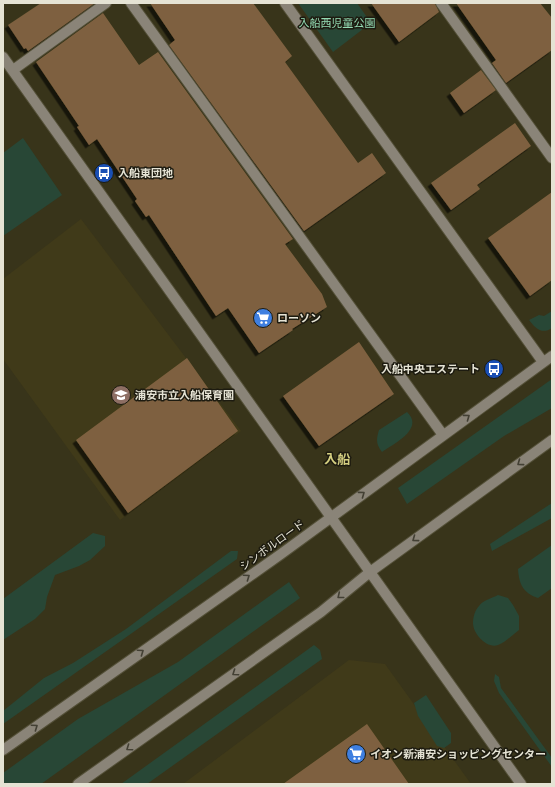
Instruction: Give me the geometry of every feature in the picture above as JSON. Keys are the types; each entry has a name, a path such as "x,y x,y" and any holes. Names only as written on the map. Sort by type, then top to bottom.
{"street":[{"path":"12,70 106,3"},
{"path":"132,3 443,434"},
{"path":"285,3 543,362"},
{"path":"441,3 552,158"},
{"path":"3,57 521,784"},
{"name":"シンボルロード","path":"3,750 281,554 443,434 552,356"},
{"path":"78,784 321,612 370,572 552,440"}],"shaded area":[{"name":"浦安市立入船保育園","path":"81,219 241,431 120,520 3,359 3,279"},
{"path":"349,660 385,664 471,784 183,784"}],"green space":[{"name":"入船西児童公園","path":"298,3 357,3 371,23 333,52"},
{"path":"23,138 62,195 3,236 3,153"},
{"path":"552,311 552,328 548,330 539,330 529,320 539,315 544,316"},
{"path":"552,379 552,408 504,436 407,504 398,488"},
{"path":"407,412 412,418 410,430 382,452 377,442 379,430"},
{"path":"552,503 552,518 492,551 490,544"},
{"path":"93,533 105,536 105,546 90,560 55,575 47,597 45,609 35,619 3,640 3,599"},
{"path":"552,545 552,588 538,598 525,591 519,579 518,569"},
{"path":"231,551 238,551 237,559 3,724 3,711 44,678 73,663 126,629"},
{"path":"289,582 300,598 41,784 3,784 3,773 78,719 178,662"},
{"path":"498,595 508,598 513,605 519,616 519,630 504,642 494,646 481,640 475,632 473,621 475,612 480,604"},
{"path":"314,645 320,650 322,659 147,784 121,784"},
{"path":"495,674 499,677 501,688 552,758 552,767 499,693 494,681"},
{"path":"426,695 451,733 451,743 444,748 437,746 418,716 414,703"}],"building":[{"path":"41,3 95,3 28,51 26,48 24,49 8,25"},
{"path":"150,3 253,3 292,56 285,62 358,163 372,153 386,173 304,231 169,45 175,40"},
{"path":"371,3 435,3 439,12 399,42"},
{"path":"456,3 540,3 552,18 552,50 506,83 492,63 496,60"},
{"path":"103,13 139,65 158,52 293,239 285,244 322,294 327,307 292,329 293,330 259,353 228,308 216,316 149,215 146,217 135,201 137,199 97,139 89,145 77,127 79,126 36,62"},
{"path":"481,70 496,90 464,113 450,93"},
{"path":"515,123 531,146 477,185 480,189 451,210 431,183"},
{"path":"552,192 552,280 530,296 488,238"},
{"path":"359,342 394,394 319,446 283,396"},
{"path":"187,358 238,431 128,513 76,440"},
{"name":"イオン新浦安ショッピングセンター","path":"367,724 409,784 283,784"}],"place":[{"name":"入船東団地","path":"104,173"},
{"name":"ローソン","path":"263,318"},
{"name":"入船中央エステート","path":"494,369"},
{"name":"浦安市立入船保育園","path":"121,395"},
{"name":"イオン新浦安ショッピングセンター","path":"356,754"}],"district":[{"name":"入船","path":"337,459"}]}
